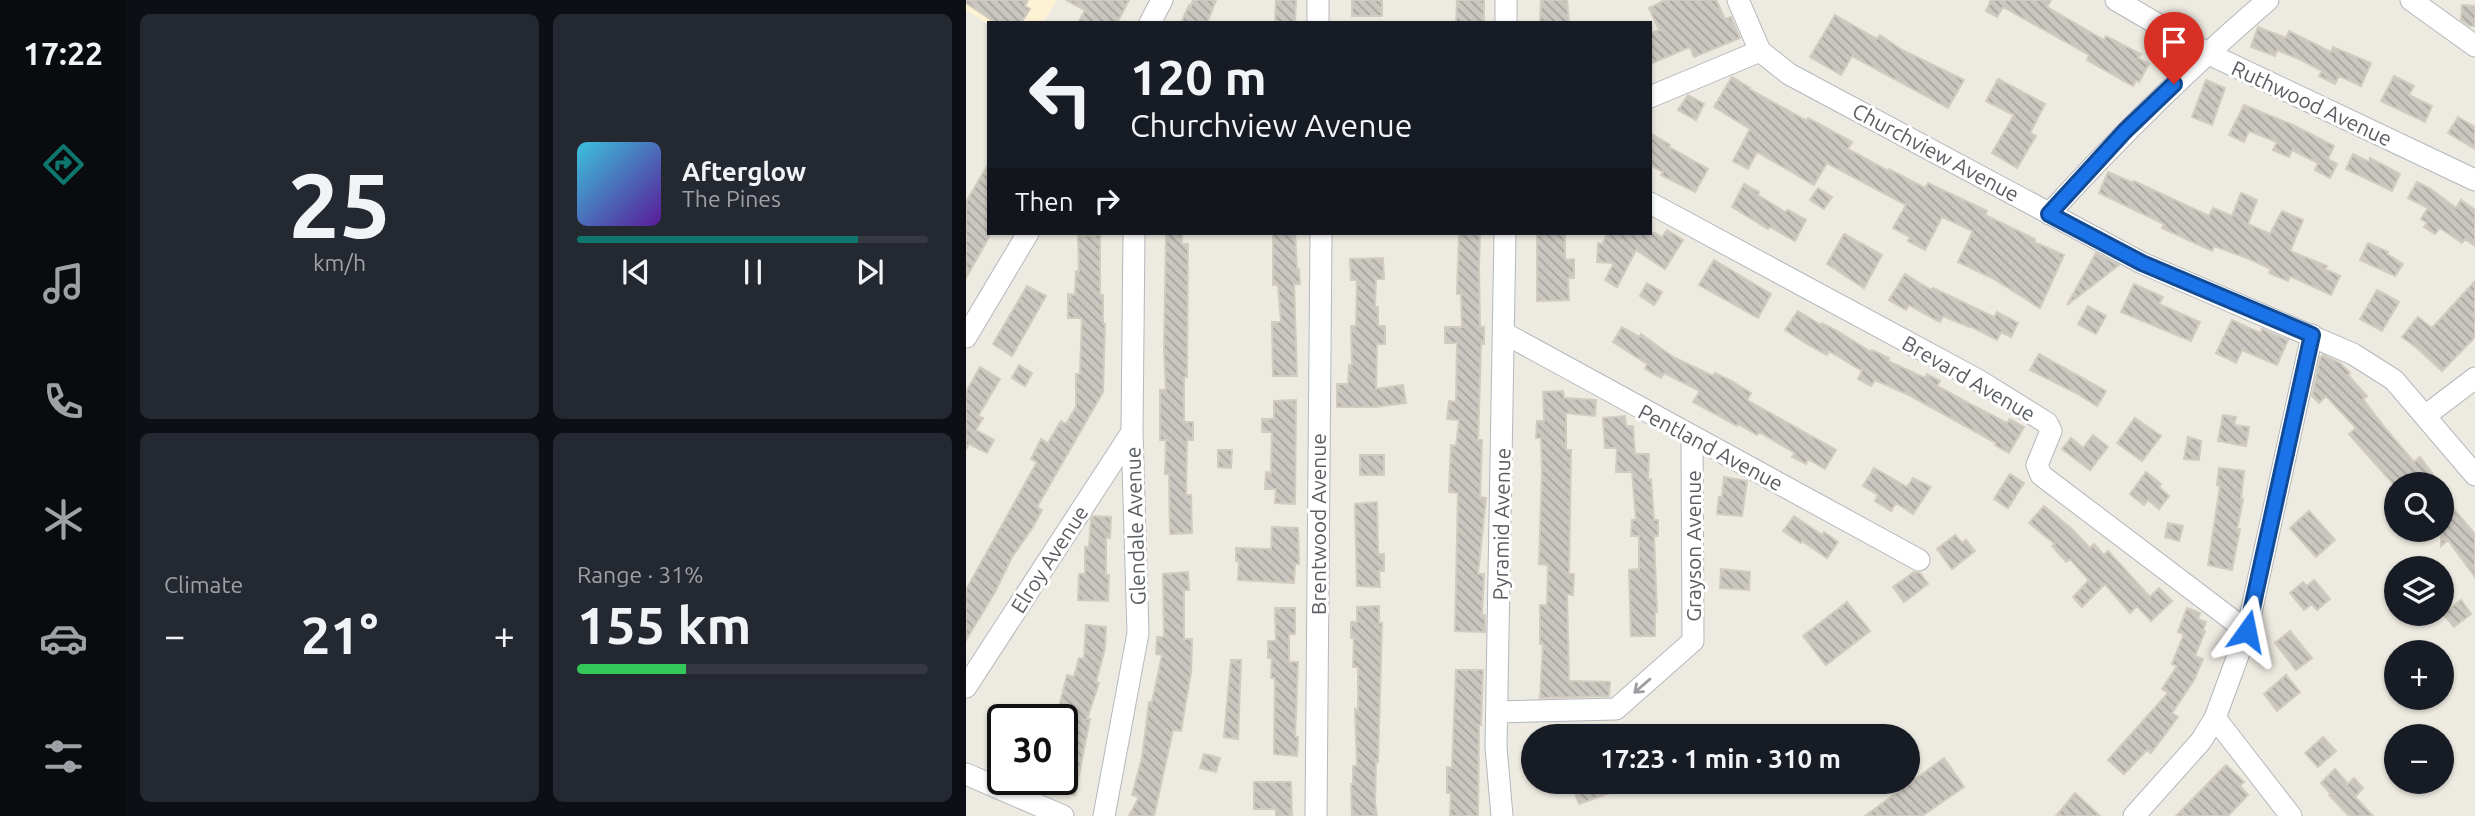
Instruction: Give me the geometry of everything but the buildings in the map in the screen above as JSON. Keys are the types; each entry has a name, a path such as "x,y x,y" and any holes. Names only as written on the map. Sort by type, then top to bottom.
{"street":[{"path":"1151,21 1162,0"},
{"path":"1318,0 1318,21"},
{"path":"1506,0 1506,21"},
{"name":"Churchview Avenue","path":"1738,0 1760,51 1790,74 2142,263 2353,354 2394,380 2475,475"},
{"name":"Ruthwood Avenue","path":"2116,0 2207,52 2475,180"},
{"path":"2049,214 2125,131 2207,52 2269,0"},
{"path":"2411,0 2475,46"},
{"path":"1652,96 1760,51"},
{"name":"Brevard Avenue","path":"1652,204 1978,380 2047,423 2051,431 2036,465 2041,475 2247,631"},
{"path":"966,337 1027,235"},
{"name":"Glendale Avenue","path":"1104,816 1139,633 1132,432 1134,235"},
{"name":"Brentwood Avenue","path":"1316,816 1321,235"},
{"name":"Pyramid Avenue","path":"1502,816 1496,747 1505,235"},
{"name":"Pentland Avenue","path":"1504,333 1919,560"},
{"path":"2134,816 2201,741 2215,718 2247,631 2312,335"},
{"path":"2425,416 2475,378"},
{"name":"Elroy Avenue","path":"966,687 1132,432"},
{"name":"Grayson Avenue","path":"1497,712 1616,709 1693,641 1692,438"},
{"path":"2215,718 2291,816"},
{"path":"966,774 1063,816"}],"shaded area":[{"path":"966,0 1057,0 1044,21 987,21 987,24 966,10"}],"route":[{"path":"2174,84 2125,131 2049,214 2142,263 2312,335 2247,631"}]}
